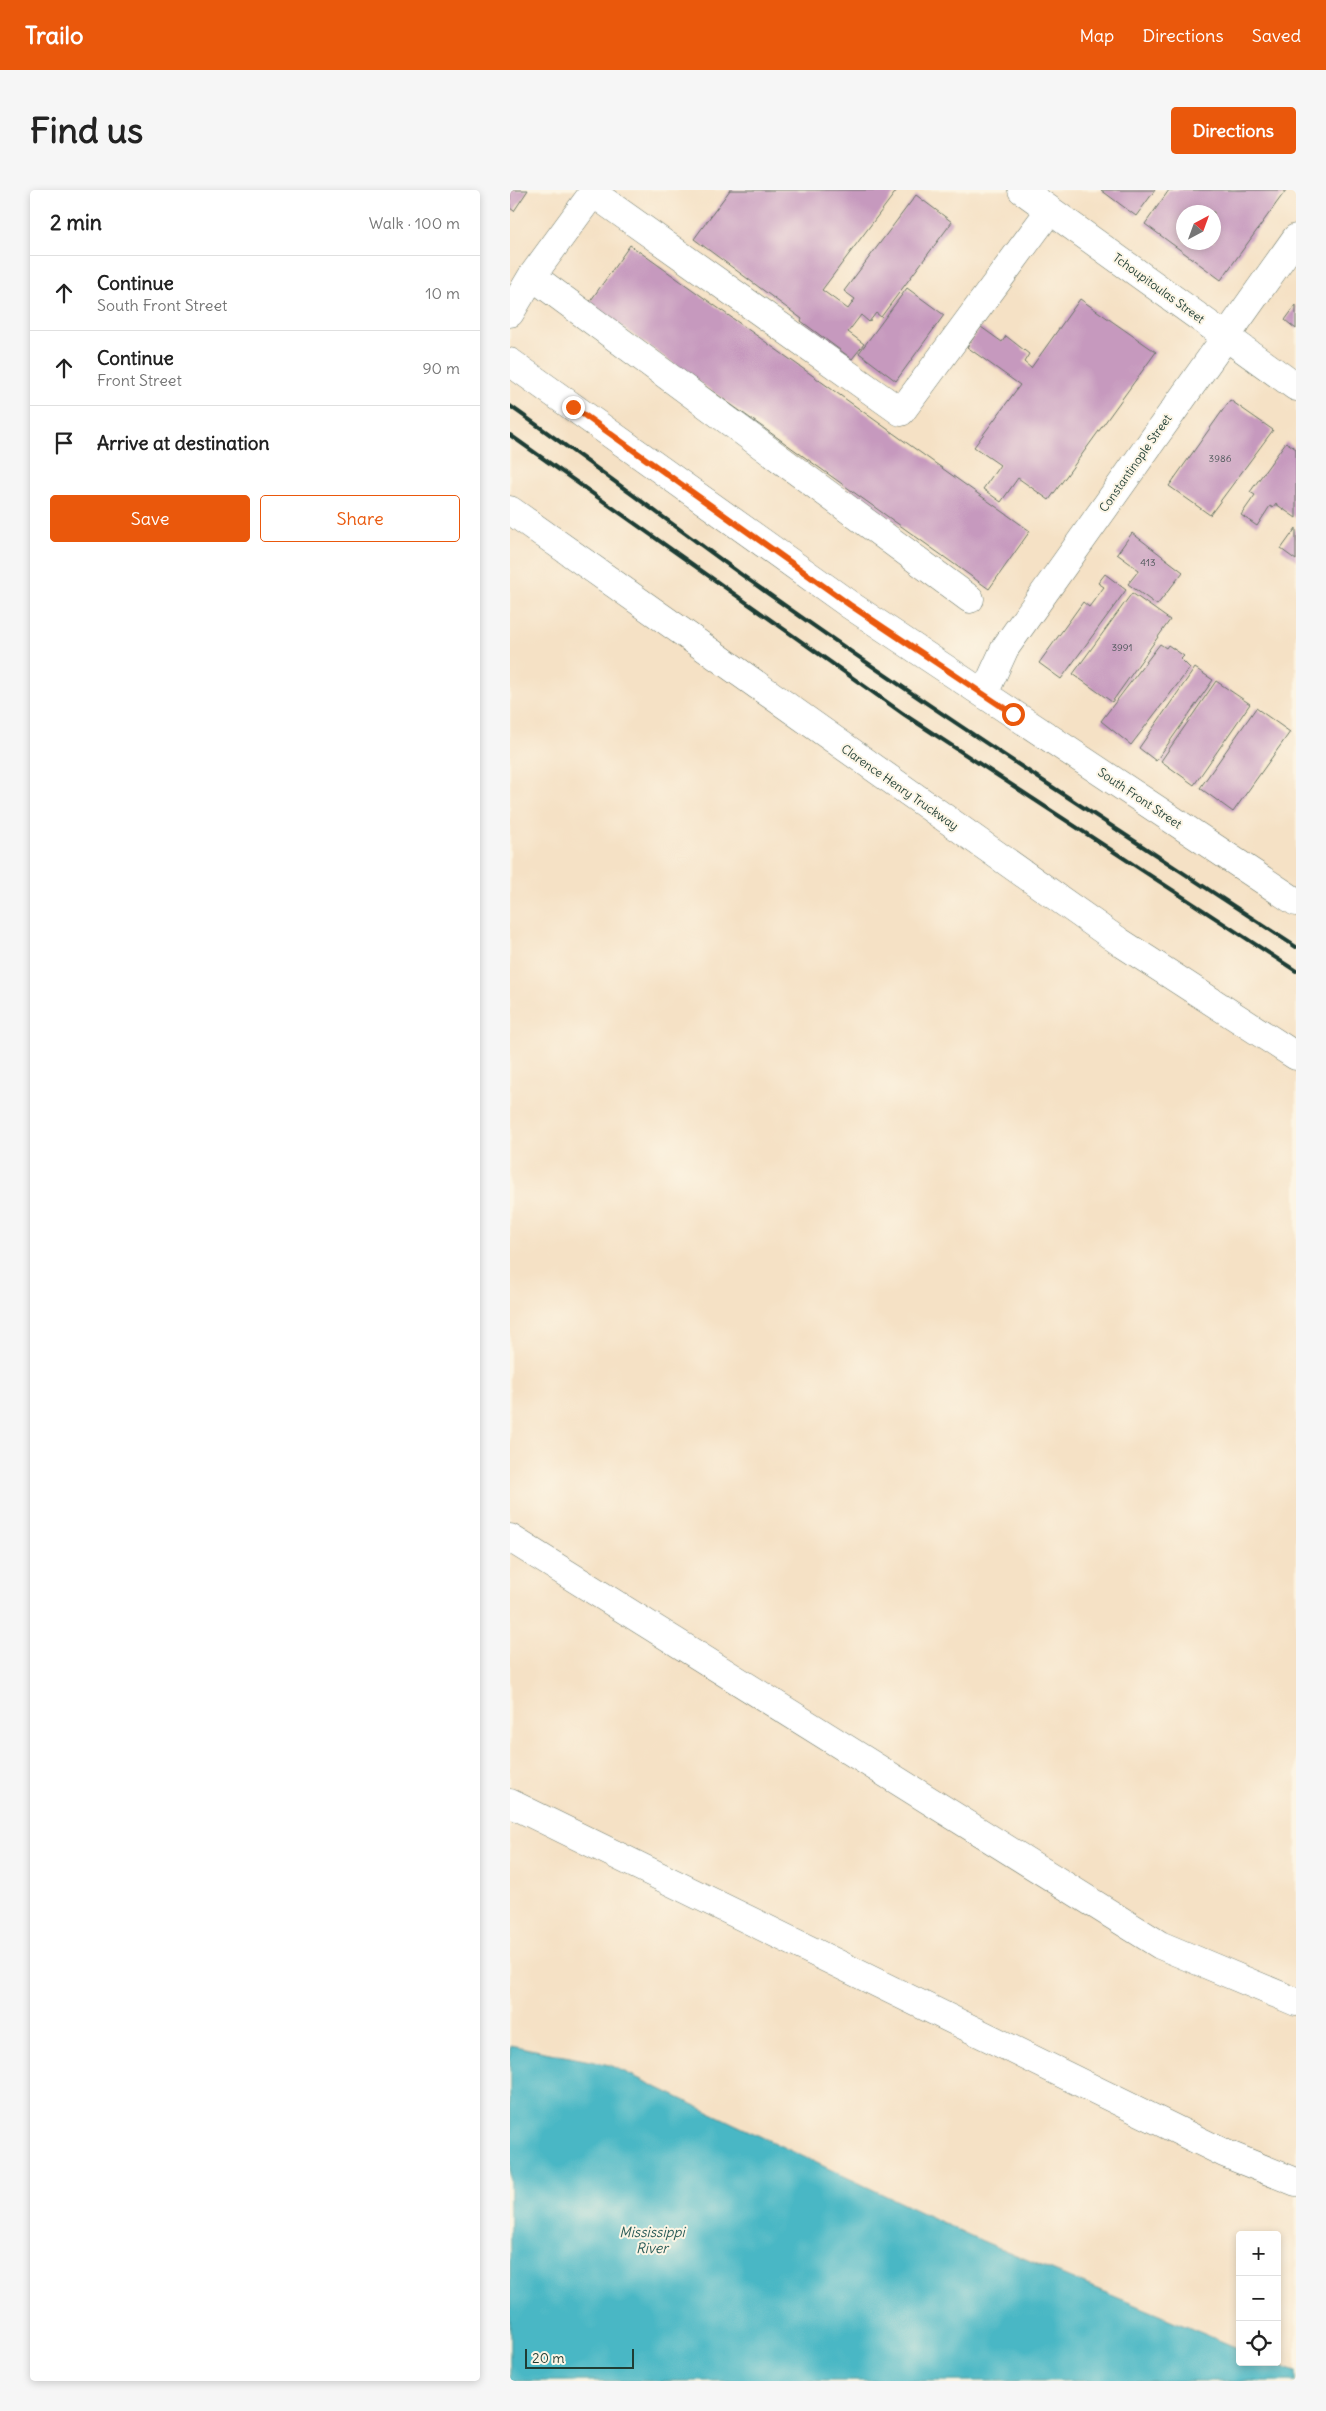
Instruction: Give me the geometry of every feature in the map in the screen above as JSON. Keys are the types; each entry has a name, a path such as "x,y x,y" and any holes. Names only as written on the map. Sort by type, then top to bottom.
{"street":[{"name":"Tchoupitoulas Street","path":"1022,190 1296,387"},
{"path":"510,313 532,276 594,192 901,412 1050,210"},
{"name":"Constantinople Street","path":"984,694 1005,648 1296,238"},
{"path":"532,276 970,599"},
{"name":"South Front Street","path":"510,362 842,600 1296,902"},
{"name":"Clarence Henry Truckway","path":"510,510 1112,936 1296,1056"},
{"path":"510,1538 1160,1945 1296,2002"},
{"path":"510,1803 1206,2144 1296,2182"}],"water":[{"name":"Mississippi River","path":"510,2045 610,2065 973,2237 1236,2347 1236,2366 1281,2366 1296,2372 1296,2381 510,2381"}],"building":[{"path":"510,190 528,190 514,211 510,208"},
{"path":"730,190 897,190 822,290 848,309 855,299 844,291 916,195 952,222 881,317 876,313 869,322 861,315 848,332 864,344 852,359 801,321 802,319 694,239"},
{"path":"1101,190 1155,190 1136,216"},
{"path":"1169,190 1286,190 1221,280 1180,250 1221,250 1221,205 1176,205 1176,247 1145,224"},
{"path":"630,245 1030,531 989,589 589,303"},
{"path":"907,288 944,315 896,381 859,353"},
{"path":"1080,299 1156,352 1049,500 1018,478 1001,502 983,489 1000,465 974,447 1020,385 967,347 981,327 1002,342 1006,336 1029,354 1024,362 1031,368"},
{"path":"1296,305 1296,329 1285,320"},
{"path":"1230,400 1273,430 1210,515 1169,486"},
{"path":"1286,442 1296,449 1296,518 1276,504 1273,508 1270,506 1257,526 1241,515 1255,495 1250,492"},
{"path":"1296,528 1296,560 1281,549"},
{"path":"1132,533 1183,572 1157,605 1128,584 1139,570 1117,554"},
{"path":"1105,574 1126,590 1061,679 1039,663 1083,602 1089,607 1104,587 1098,583"},
{"path":"1132,593 1170,620 1112,702 1073,674"},
{"path":"1160,644 1166,648 1168,645 1184,656 1181,659 1190,668 1131,745 1101,721"},
{"path":"1195,668 1213,680 1156,761 1139,748"},
{"path":"1216,681 1250,704 1194,785 1161,761"},
{"path":"1256,708 1290,732 1233,812 1200,788"}],"railway":[{"path":"510,406 742,575 879,671 1296,947"},
{"path":"510,435 905,715 1296,971"}],"route":[{"path":"573,407 850,605 1013,714"}]}
